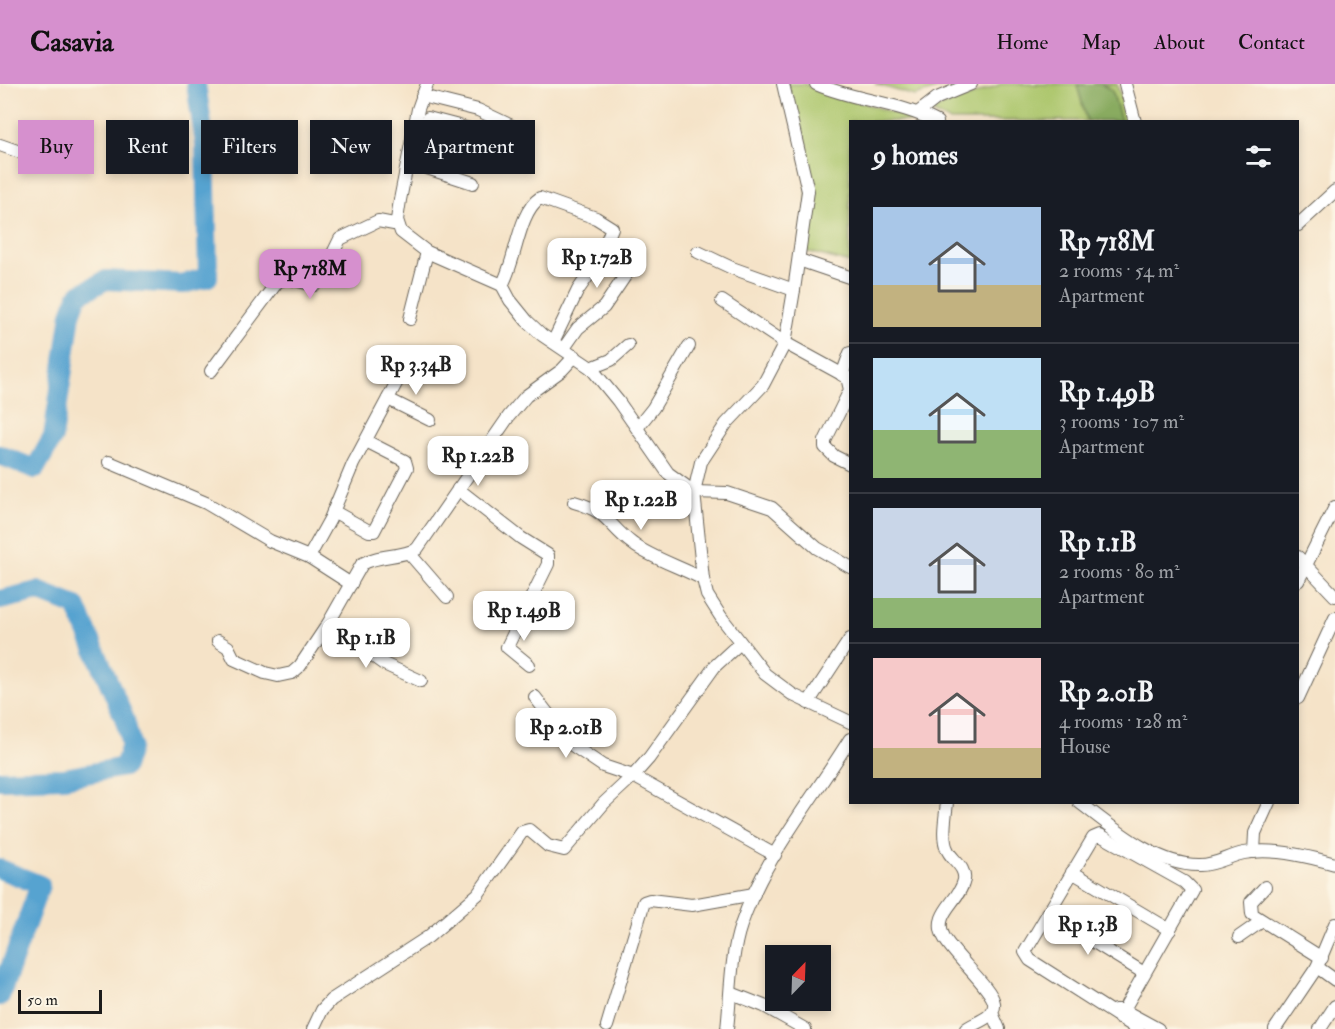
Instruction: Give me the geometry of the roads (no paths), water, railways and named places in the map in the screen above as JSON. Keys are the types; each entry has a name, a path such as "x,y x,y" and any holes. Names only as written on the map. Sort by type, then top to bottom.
{"street":[{"path":"418,120 422,96 427,84"},
{"path":"783,84 808,191 794,290 785,343 764,385 726,424 704,456 694,492 703,579 707,595 740,643 771,679 808,703 849,722"},
{"path":"816,84 844,96 919,112 933,120"},
{"path":"919,112 938,98 971,84"},
{"path":"1125,84 1134,120"},
{"path":"422,96 478,110 499,120"},
{"path":"0,145 18,151"},
{"path":"212,371 278,281 287,278 314,285 321,278 340,239 376,222 394,224 408,174"},
{"path":"445,174 473,183"},
{"path":"1299,224 1335,191"},
{"path":"502,285 515,257 528,211 540,198 596,218 612,228 599,260 578,290 553,342"},
{"path":"397,220 401,232 428,252 502,285 520,314 553,342 591,368 637,428 661,467 694,492 728,493 772,508 817,548 849,566"},
{"path":"410,319 428,252"},
{"path":"698,252 732,268 794,290"},
{"path":"798,260 849,278"},
{"path":"218,641 228,647 238,661 270,675 283,676 300,666 328,624 362,564 370,560 409,553 423,542 508,416 532,391 562,370 578,328 604,307 627,273"},
{"path":"722,301 785,343 849,380"},
{"path":"591,368 610,360 628,345"},
{"path":"637,428 653,408 689,346"},
{"path":"842,375 849,356"},
{"path":"309,557 333,511 341,488 410,360 415,359 439,368"},
{"path":"849,392 825,441 825,447 834,456 849,464"},
{"path":"388,399 430,420"},
{"path":"333,511 365,529 374,531 405,472 407,462 366,441"},
{"path":"109,462 187,494 270,540 309,557 351,584"},
{"path":"458,489 521,538 548,555 548,564 507,647 529,665"},
{"path":"574,502 596,509 632,544 703,579"},
{"path":"1334,594 1302,562 1335,507"},
{"path":"409,553 447,597"},
{"path":"1299,690 1335,618"},
{"path":"328,624 384,664 421,681"},
{"path":"808,703 849,641"},
{"path":"313,1029 322,1010 331,1000 428,937 478,894 522,832 529,830 548,846 564,850 604,803 649,758 715,666 740,643"},
{"path":"535,697 572,745 603,766 633,776 775,855"},
{"path":"727,1029 735,948 754,894 775,855 849,741"},
{"path":"947,804 946,849 963,870 964,880 944,913 940,922 941,930 957,956 990,993 994,1004 992,1013 999,1029"},
{"path":"1082,804 1134,841 1177,862 1208,865 1254,852 1292,854 1335,864"},
{"path":"1254,852 1256,833 1268,804"},
{"path":"1118,1013 1170,930 1190,895 1191,887 1104,835 1093,838 1026,948 1027,956 1118,1013 1138,1029"},
{"path":"1072,872 1170,930"},
{"path":"1265,887 1251,902 1252,914 1319,962 1335,980"},
{"path":"607,1026 644,902 650,900 692,905 754,894"},
{"path":"1047,913 1144,974"},
{"path":"1239,937 1262,921"},
{"path":"1275,1029 1319,962 1335,924"},
{"path":"731,993 764,1006 805,1029"},
{"path":"1322,1028 1335,1006"},
{"path":"966,1029 992,1013"},
{"path":"1118,1013 1158,1029"}],"waterway":[{"path":"0,455 35,469 53,437 71,314 78,295 106,280 183,284 208,277 205,144 196,84"},
{"path":"0,600 38,591 76,606 125,720 131,745 124,767 64,778 0,780"},
{"path":"0,869 40,885 0,996"}]}
